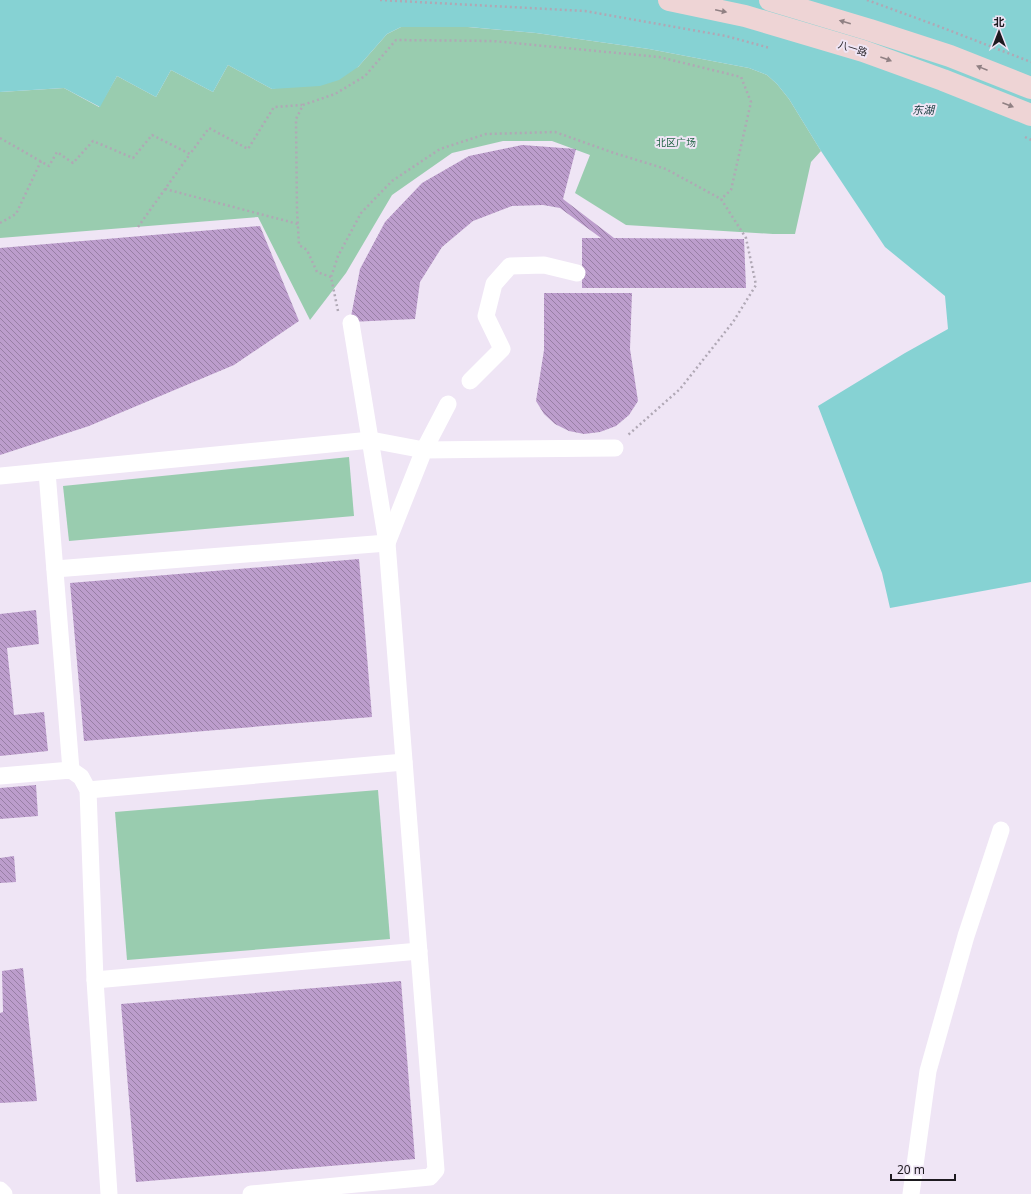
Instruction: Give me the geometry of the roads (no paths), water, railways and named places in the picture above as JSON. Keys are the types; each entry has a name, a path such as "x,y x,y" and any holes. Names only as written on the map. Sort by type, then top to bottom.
{"main road":[{"name":"八一路","path":"669,0 745,16 863,51 1031,115"},
{"path":"770,0 950,56 1031,88"}],"street":[{"path":"470,381 502,349 486,316 494,284 510,266 544,265 577,273"},
{"path":"251,1194 430,1177 436,1170 387,543 351,323"},
{"path":"387,543 424,450 448,404"},
{"path":"0,476 371,440 424,450 615,448"},
{"path":"47,472 72,770"},
{"path":"55,569 387,543"},
{"path":"88,790 404,762"},
{"path":"0,776 72,770 81,776 88,790 95,980 110,1194"},
{"path":"911,1194 928,1071 966,936 1001,830"},
{"path":"95,980 419,951"},
{"path":"0,1190 4,1194"}],"water":[{"name":"东湖","path":"0,0 1031,0 1031,582 890,608 882,573 818,406 905,353 948,329 945,296 885,247 821,151 789,99 777,84 767,75 749,68 649,49 536,33 469,27 401,27 387,34 358,67 339,80 320,86 272,89 228,65 213,92 171,70 156,97 117,76 100,107 64,88 0,92"}],"park label":[{"name":"北区广场","path":"676,142"}]}
